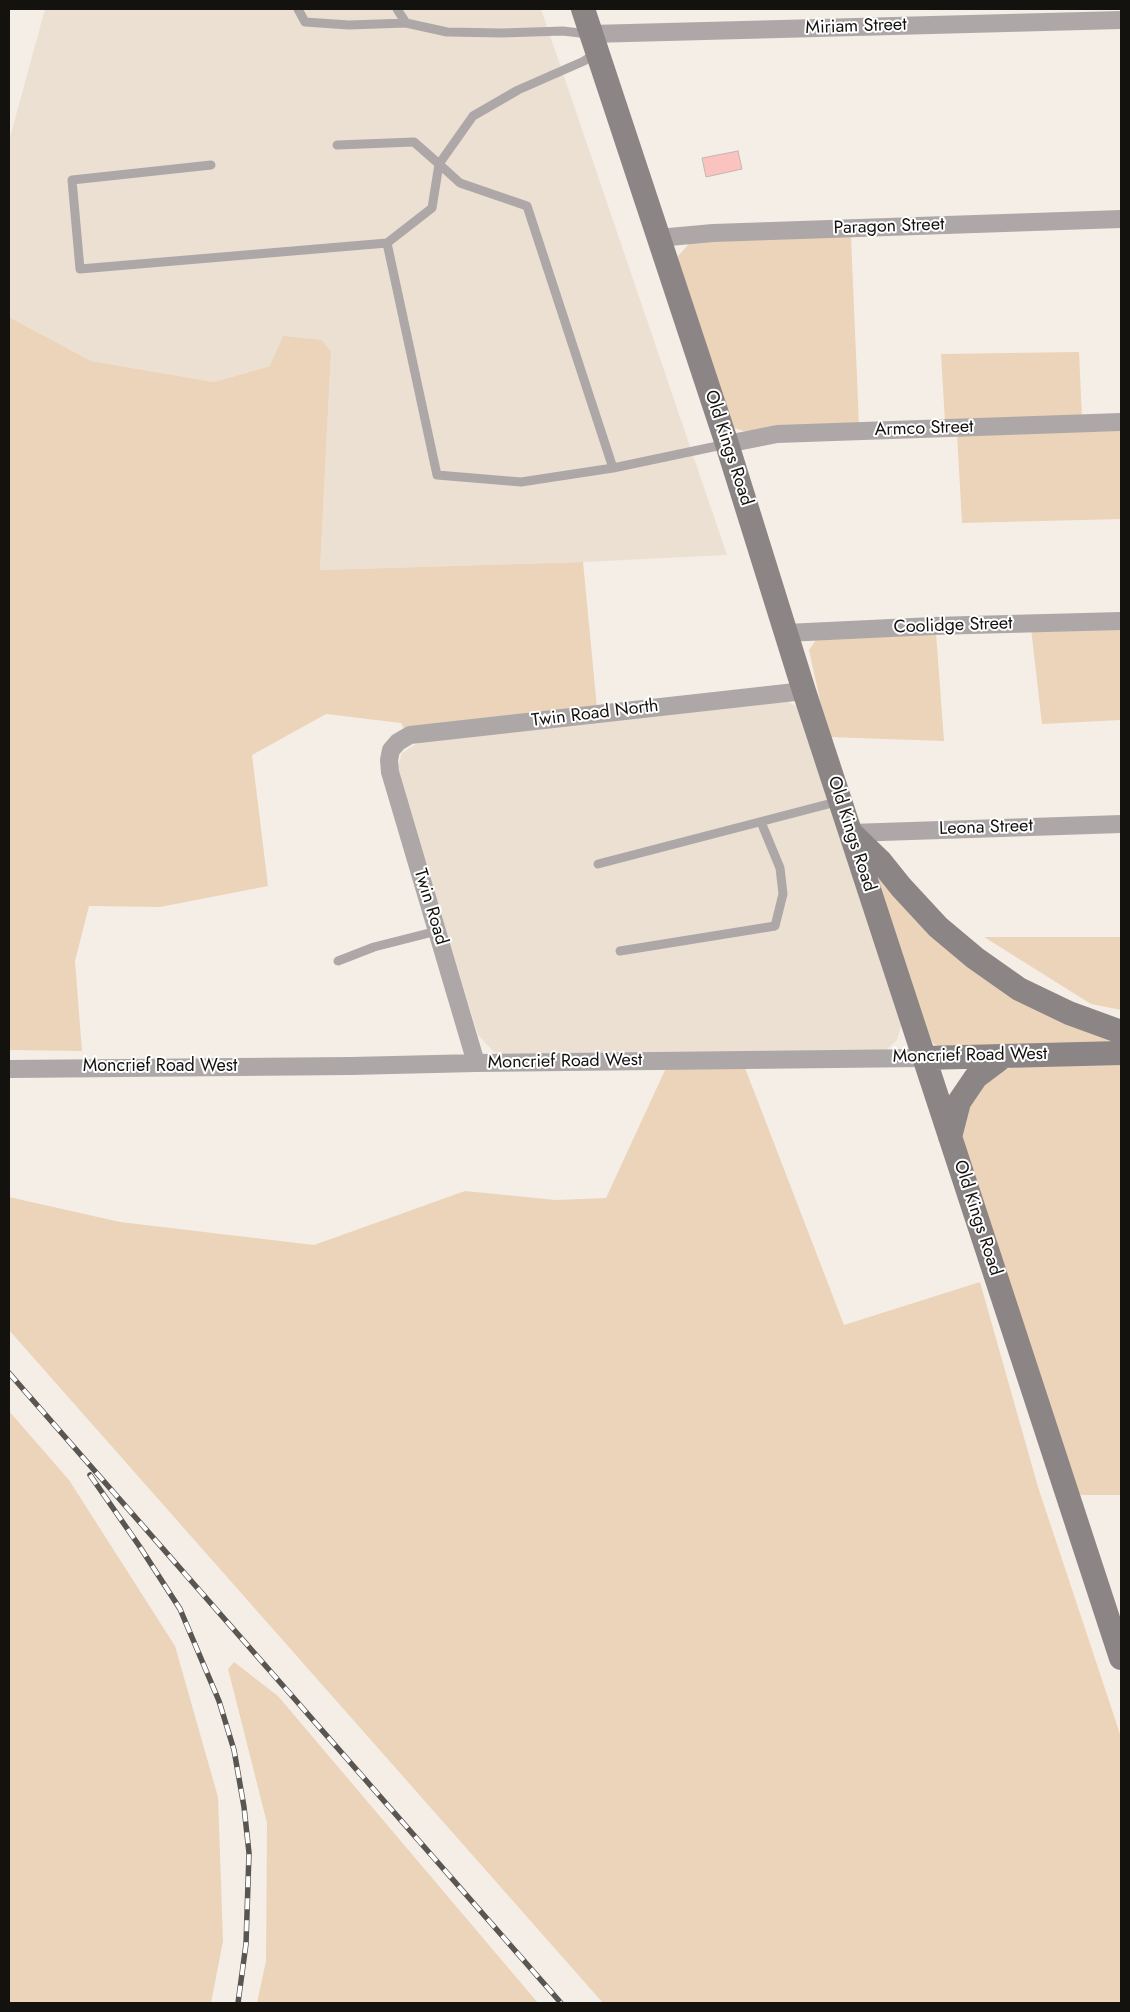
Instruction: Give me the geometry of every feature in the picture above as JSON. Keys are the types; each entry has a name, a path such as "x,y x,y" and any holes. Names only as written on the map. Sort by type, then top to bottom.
{"street":[{"name":"Old Kings Road","path":"583,9 727,444 840,801 1121,1658"},
{"name":"Miriam Street","path":"594,44 1121,20"},
{"name":"Paragon Street","path":"658,238 713,232 1121,219"},
{"name":"Armco Street","path":"727,444 777,434 1121,422"},
{"name":"Coolidge Street","path":"786,633 933,626 1121,621"},
{"name":"Twin Road North","path":"392,750 398,742 410,736 804,690"},
{"name":"Twin Road","path":"392,750 389,760 390,772 476,1063"},
{"name":"Leona Street","path":"851,834 1121,824"},
{"path":"851,834 880,862 938,927 976,958 1019,989 1069,1013 1121,1032"},
{"name":"Moncrief Road West","path":"9,1069 924,1058 1121,1053"},
{"path":"950,1137 959,1102 976,1077 1004,1056"}],"lane":[{"path":"211,165 72,180 80,269 387,243 432,208 439,164 472,116 518,90 584,61 594,44 563,31 447,32 406,23 349,25 305,22 298,9"},
{"path":"397,9 406,23"},
{"path":"337,146 414,142 460,183 527,206 613,468"},
{"path":"387,243 436,475 521,482 613,468 727,444"},
{"path":"598,864 840,801"},
{"path":"620,951 775,926 783,894 780,868 761,822"},
{"path":"338,962 374,947 438,931"}],"shaded area":[{"path":"45,9 541,9 727,555 583,562 320,570 331,353 322,340 270,366 214,382 91,361 9,317 9,141"},
{"path":"851,237 859,425 743,431 732,427 675,267 678,256 689,244 705,240"},
{"path":"9,317 91,361 214,382 270,366 283,336 322,340 331,352 320,570 583,562 597,708 405,730 401,723 326,714 252,755 268,886 160,907 89,906 75,961 82,1051 9,1050"},
{"path":"1079,352 1082,418 945,422 941,354"},
{"path":"1121,431 1121,519 962,523 957,433"},
{"path":"1121,625 1121,720 1042,724 1031,628"},
{"path":"936,633 944,741 828,737 809,650 818,637"},
{"path":"785,700 799,708 902,1022 897,1040 885,1051 506,1056 493,1051 478,1035 397,770 402,753 422,740"},
{"path":"872,868 936,935 1121,1044 945,1049 934,1044 924,1033"},
{"path":"984,937 1121,937 1121,1010 1091,1004"},
{"path":"1121,1060 1121,1495 1076,1495 961,1140 964,1115 979,1088 996,1073 1025,1063"},
{"path":"666,1068 745,1068 844,1325 980,1282 1038,1487 1121,1737 1121,2003 603,2003 9,1330 9,1197 120,1222 314,1245 465,1191 556,1200 606,1198"},
{"path":"9,1411 69,1480 175,1646 218,1797 223,1941 211,2003 9,2003"},
{"path":"234,1662 278,1696 538,2003 257,2003 266,1961 267,1823 228,1669"}],"building":[{"path":"738,151 742,169 706,177 702,158"}],"railway":[{"path":"9,1373 561,2003"},
{"path":"90,1475 180,1609 219,1701 234,1750 244,1807 249,1853 246,1944 238,2003"}]}
